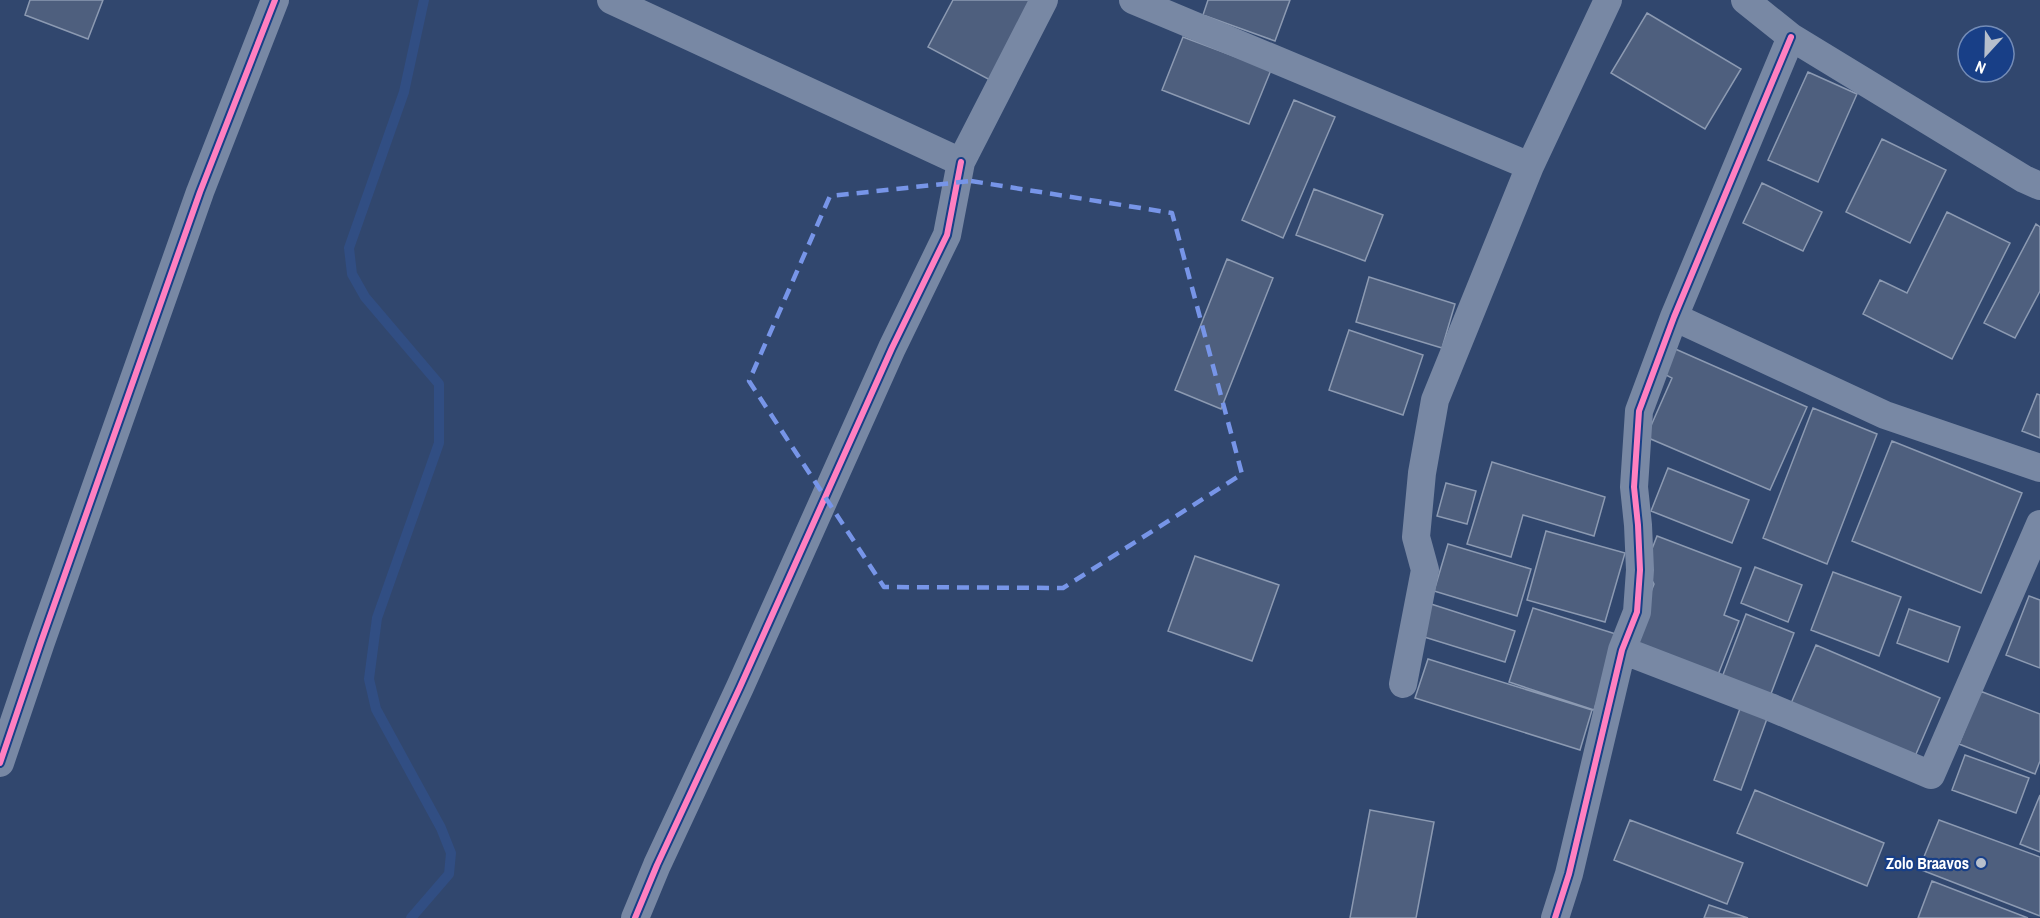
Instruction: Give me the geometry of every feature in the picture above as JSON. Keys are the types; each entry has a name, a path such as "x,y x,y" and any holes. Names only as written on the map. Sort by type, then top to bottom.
{"street":[{"path":"0,763 200,192 275,0"},
{"path":"611,0 961,162"},
{"path":"635,918 892,348 947,236 961,162 1044,0"},
{"path":"1133,0 1530,166"},
{"path":"1403,684 1425,570 1416,537 1422,472 1435,400 1530,166 1608,0"},
{"path":"1745,0 1791,37 2024,179 2040,186"},
{"path":"1556,918 1569,874 1622,650 1637,612 1640,570 1634,487 1639,411 1674,316 1791,37"},
{"path":"1674,316 1886,415 2040,468"},
{"path":"1622,650 1770,707 1930,775 2040,524"}],"highlighted area":[{"path":"971,181 1172,213 1242,474 1063,588 884,587 749,381 830,196"}],"building":[{"path":"30,0 103,0 88,39 25,15"},
{"path":"953,0 1032,0 990,80 928,47"},
{"path":"1208,0 1290,0 1275,41 1203,15"},
{"path":"1647,13 1741,69 1705,129 1611,73"},
{"path":"1183,37 1271,70 1249,124 1162,90"},
{"path":"1808,72 1857,94 1818,182 1768,160"},
{"path":"1294,100 1335,117 1283,238 1242,220"},
{"path":"1882,139 1946,170 1910,243 1846,212"},
{"path":"1762,183 1822,212 1803,251 1743,223"},
{"path":"1314,189 1383,215 1365,261 1296,235"},
{"path":"1947,212 2010,243 1952,359 1863,314 1880,280 1907,293"},
{"path":"2036,224 2040,227 2040,291 2015,338 1984,323"},
{"path":"1227,259 1273,278 1221,409 1175,390"},
{"path":"1369,277 1455,304 1442,348 1356,322"},
{"path":"1349,330 1423,355 1403,415 1329,390"},
{"path":"1673,348 1807,407 1770,490 1646,437 1672,378 1662,373"},
{"path":"2037,394 2040,395 2040,438 2022,431"},
{"path":"1813,408 1877,434 1827,564 1763,538"},
{"path":"1892,441 2022,493 1981,593 1852,541"},
{"path":"1492,462 1605,497 1594,536 1523,515 1511,557 1467,544"},
{"path":"1668,468 1749,500 1732,543 1651,511"},
{"path":"1446,483 1476,491 1467,524 1437,516"},
{"path":"1546,531 1625,553 1605,622 1527,600"},
{"path":"1657,536 1741,568 1724,615 1739,621 1716,680 1629,647 1654,584 1645,567"},
{"path":"1448,544 1531,569 1517,616 1434,591"},
{"path":"1195,556 1279,585 1252,661 1168,631"},
{"path":"1755,567 1802,585 1788,622 1741,603"},
{"path":"1833,572 1901,597 1879,656 1811,630"},
{"path":"2029,596 2040,600 2040,668 2006,655"},
{"path":"1431,604 1515,631 1505,662 1421,636"},
{"path":"1533,608 1619,635 1594,710 1509,682"},
{"path":"1909,609 1960,627 1948,662 1897,643"},
{"path":"1746,614 1794,633 1769,699 1721,680"},
{"path":"1816,645 1940,698 1913,761 1789,708"},
{"path":"1428,659 1592,710 1580,750 1415,698"},
{"path":"1980,691 2040,714 2040,761 2035,774 1959,744"},
{"path":"1741,706 1768,716 1741,790 1714,780"},
{"path":"1965,755 2029,778 2016,813 1952,790"},
{"path":"1755,790 1884,843 1867,886 1737,833"},
{"path":"2040,795 2040,852 2020,844"},
{"path":"1370,810 1434,822 1416,918 1350,918"},
{"path":"1630,820 1743,863 1727,904 1614,860"},
{"name":"Zolo Braavos","path":"1939,820 2040,857 2040,916 1919,869"},
{"path":"1932,881 2028,918 1918,918"},
{"path":"1709,905 1748,918 1704,918"}],"waterway":[{"path":"411,918 449,874 451,853 441,828 376,709 369,679 377,618 439,443 439,384 365,297 352,274 349,248 404,92 424,0"}],"cycle path":[{"path":"0,763 200,192 275,0"},
{"path":"1555,918 1569,874 1622,650 1637,612 1640,570 1634,487 1639,411 1674,317 1791,37"},
{"path":"635,918 892,348 947,235 961,162"}],"place":[{"name":"Zolo Braavos","path":"1981,863"}]}
